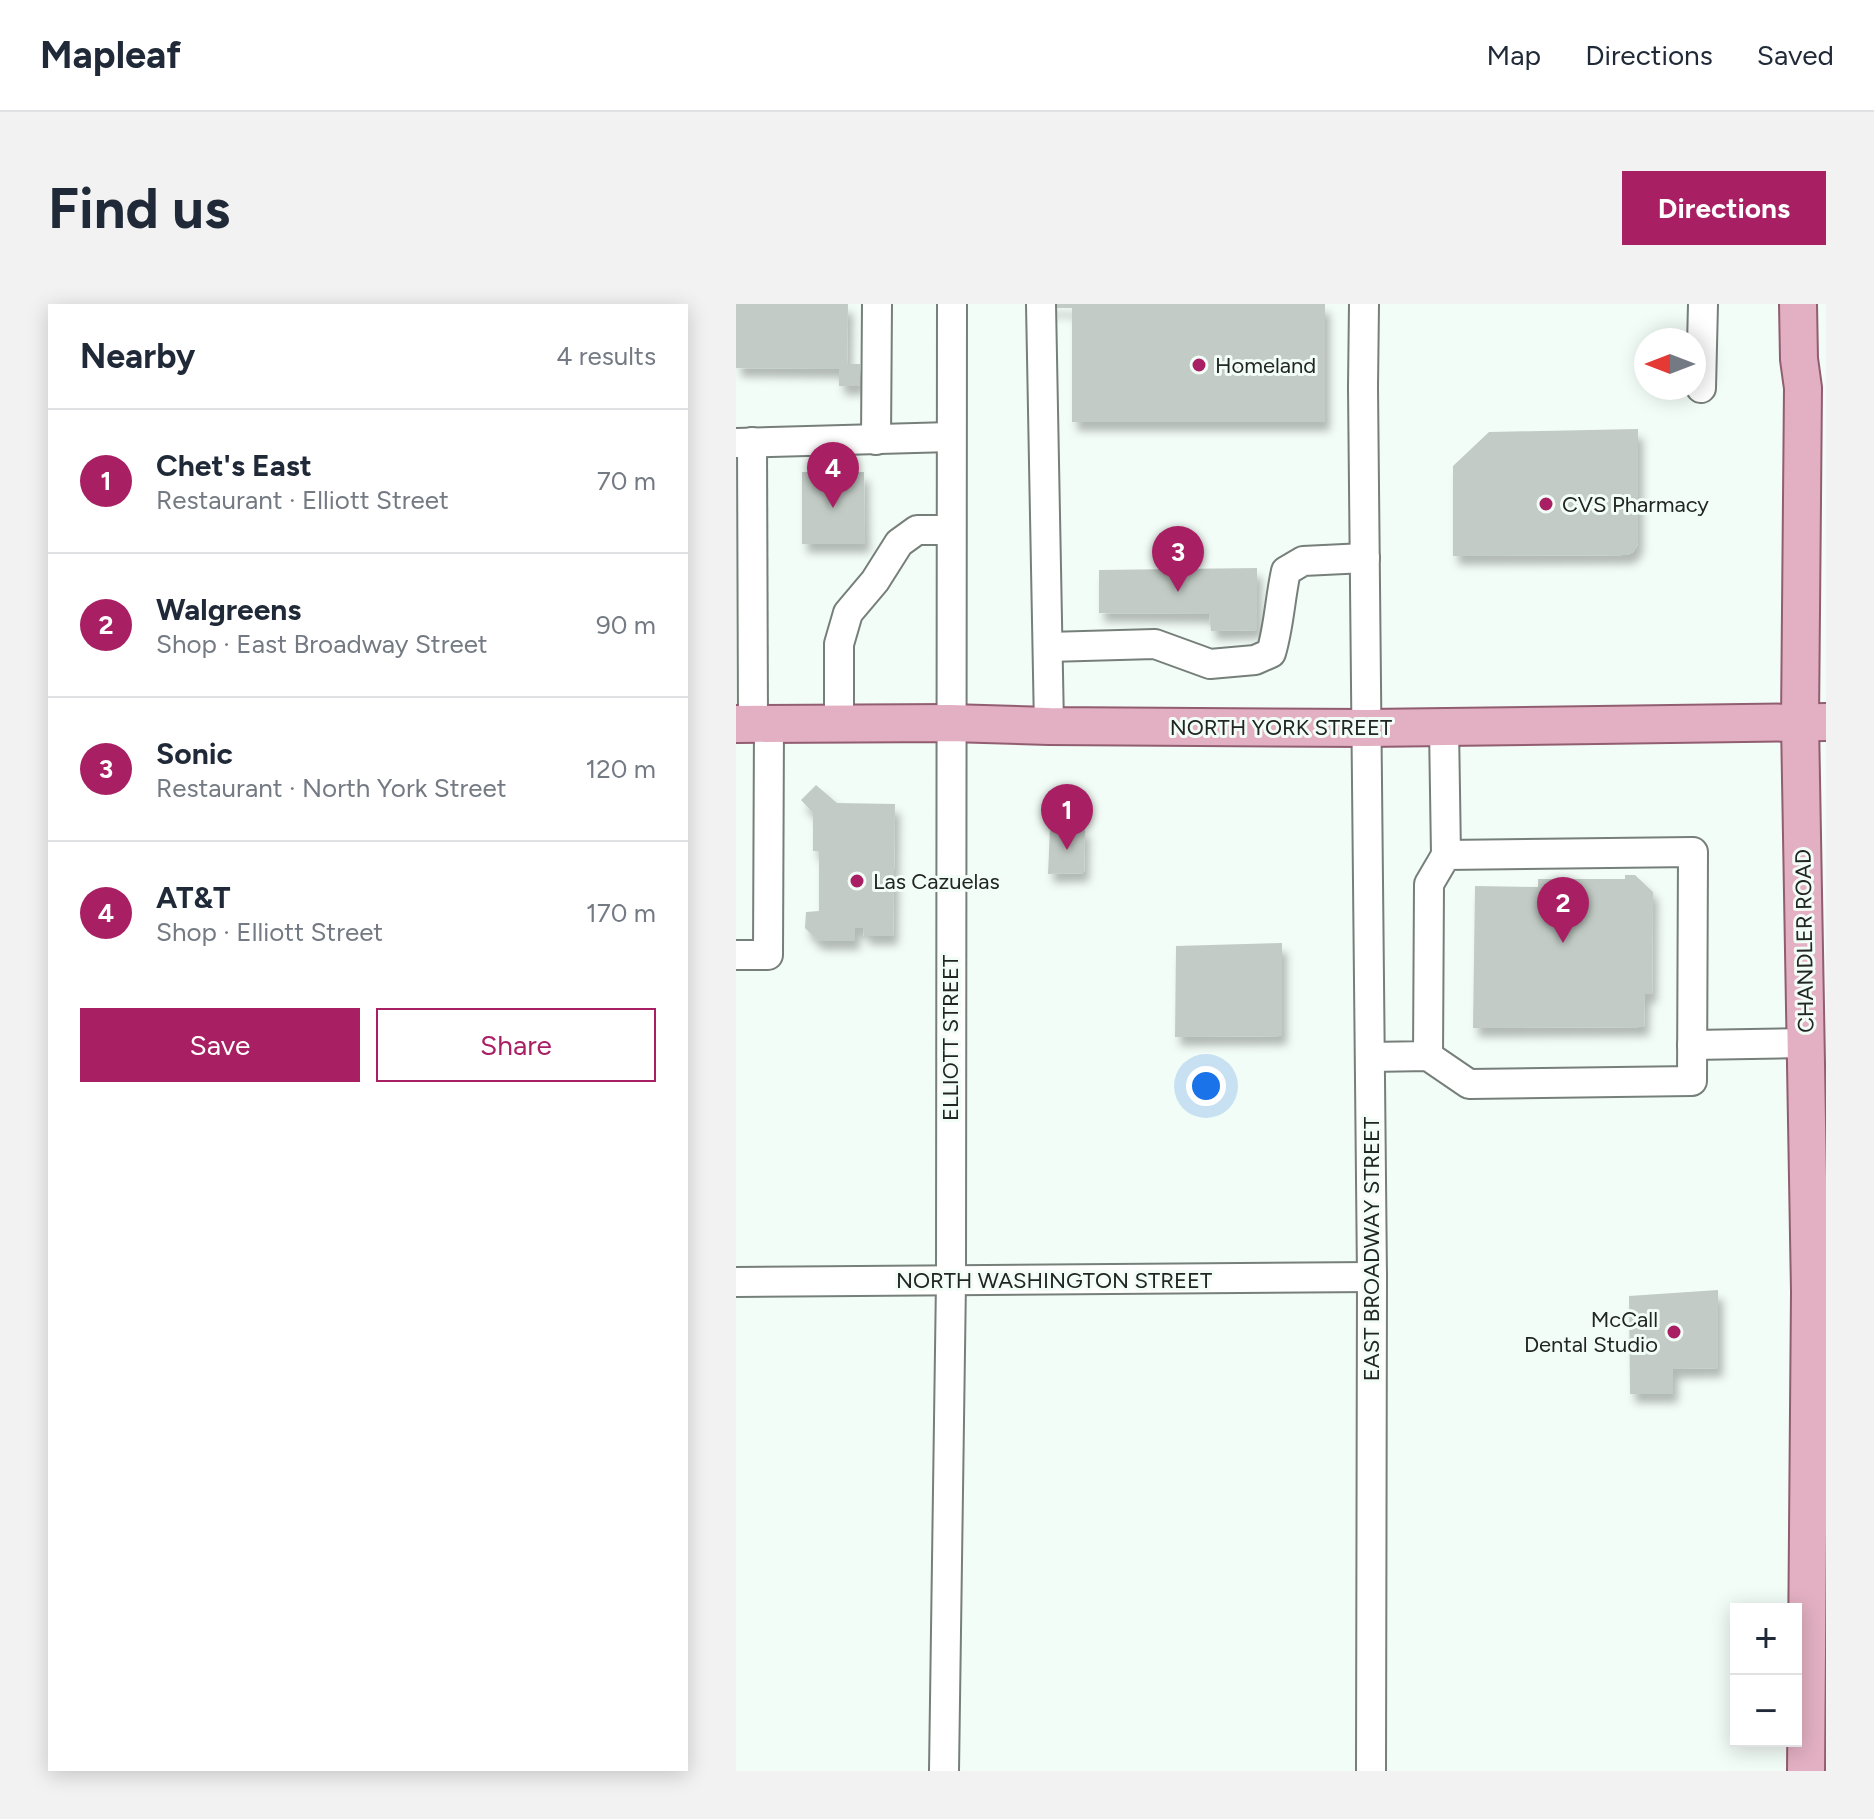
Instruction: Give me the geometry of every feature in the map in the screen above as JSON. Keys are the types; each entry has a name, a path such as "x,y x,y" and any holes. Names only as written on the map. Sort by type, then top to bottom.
{"main road":[{"name":"CHANDLER ROAD","path":"1798,304 1813,722 1815,962 1806,1043 1816,1103 1818,1292 1817,1614 1813,1764"},
{"name":"NORTH YORK STREET","path":"753,724 1367,728 1813,722"}],"street":[{"path":"876,440 877,304"},
{"name":"ELLIOTT STREET","path":"944,1771 951,1281 952,304"},
{"path":"1041,304 1049,726"},
{"name":"EAST BROADWAY STREET","path":"1364,304 1372,1277 1371,1771"},
{"path":"1702,328 1703,304"},
{"path":"736,955 768,955 753,724 744,662 744,442 951,437"},
{"path":"839,724 839,644 848,613 875,581 899,543 917,530 951,530"},
{"path":"1048,647 1155,644 1210,664 1255,660 1271,653 1286,571 1303,561 1365,558"},
{"path":"1428,1056 1429,884 1446,855 1444,727"},
{"path":"1370,1057 1428,1056 1469,1084 1692,1081 1693,852 1446,855"},
{"path":"1692,1045 1806,1043"},
{"name":"NORTH WASHINGTON STREET","path":"736,1282 1372,1277"}],"building":[{"path":"736,304 848,304 847,364 860,364 860,386 839,386 839,369 736,368"},
{"name":"Homeland","path":"1041,304 1325,304 1325,422 1072,422 1072,308 1041,308"},
{"name":"CVS Pharmacy","path":"1638,429 1638,541 1633,552 1627,555 1453,556 1453,466 1489,432"},
{"path":"802,472 864,472 865,544 802,544"},
{"path":"1257,568 1257,630 1211,631 1209,614 1099,613 1099,570"},
{"name":"Las Cazuelas","path":"816,785 837,803 895,804 893,936 864,936 863,928 855,928 855,941 818,941 805,928 806,912 819,911 819,851 813,851 813,813 801,800"},
{"path":"1050,827 1085,827 1084,873 1048,874"},
{"path":"1625,875 1635,875 1653,892 1652,994 1645,994 1644,1027 1473,1028 1475,886 1538,887 1538,879 1625,879"},
{"path":"1282,943 1282,1036 1175,1037 1176,946"},
{"name":"McCall Dental Studio","path":"1718,1290 1718,1368 1673,1369 1673,1394 1630,1394 1629,1296"}],"place":[{"name":"Homeland","path":"1199,365"},
{"name":"CVS Pharmacy","path":"1546,504"},
{"name":"AT&T","path":"833,508"},
{"name":"Sonic","path":"1178,592"},
{"name":"Chet's East","path":"1067,850"},
{"name":"Las Cazuelas","path":"857,881"},
{"name":"Walgreens","path":"1563,943"},
{"name":"McCall Dental Studio","path":"1674,1332"}]}
